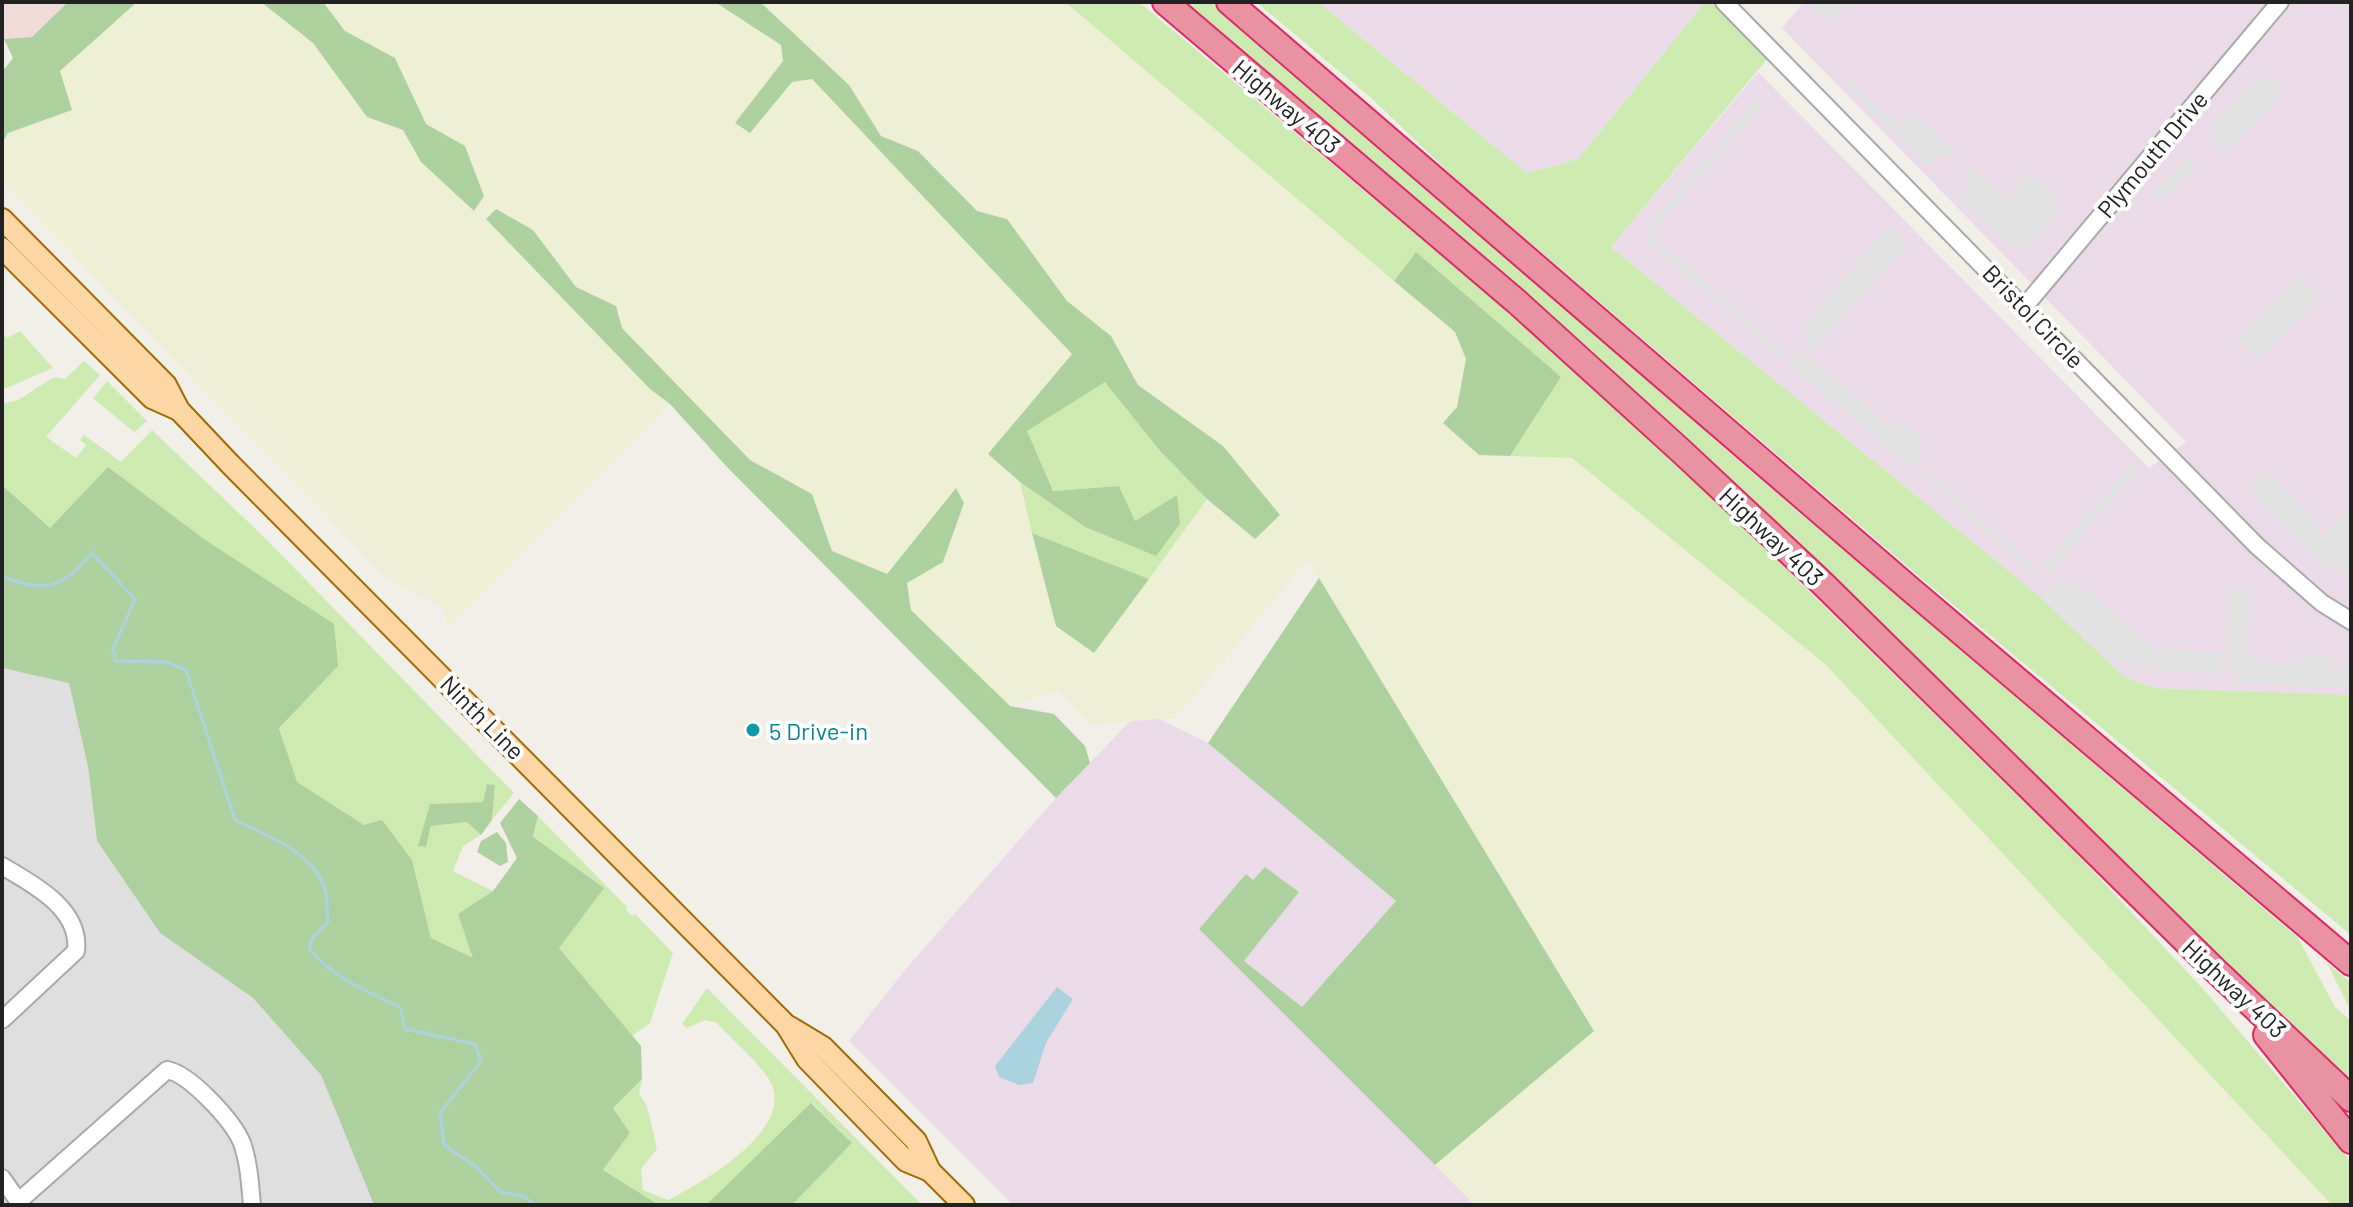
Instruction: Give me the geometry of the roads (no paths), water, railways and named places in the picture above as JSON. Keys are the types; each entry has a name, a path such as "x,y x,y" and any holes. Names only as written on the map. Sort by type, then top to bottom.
{"highway":[{"name":"Highway 403","path":"1165,2 1517,302 1680,450 1819,580 2215,970 2351,1099"},
{"name":"Highway 403","path":"1229,2 1910,589 2351,963"},
{"path":"2215,970 2351,1141"}],"main road":[{"name":"Ninth Line","path":"2,219 166,385 179,410 786,1025 807,1059 906,1161 930,1171 964,1205"},
{"name":"Ninth Line","path":"2,248 152,398 179,410"}],"street":[{"name":"Bristol Circle","path":"1724,2 2266,554 2322,603 2351,621"},
{"name":"Plymouth Drive","path":"2025,306 2280,2"},
{"path":"2,866 41,889 72,921 78,937 76,951 2,1020"},
{"path":"2,1178 20,1203 167,1070 189,1080 226,1118 241,1140 252,1205"}],"water":[{"path":"1057,987 1073,999 1046,1043 1033,1083 1019,1085 999,1077 995,1066"}],"waterway":[{"path":"2,576 30,585 52,584 72,574 92,553 135,599 113,649 116,661 167,662 186,670 235,820 288,847 320,877 326,894 328,922 313,937 309,948 318,958 351,983 400,1007 405,1029 475,1044 481,1061 440,1113 444,1145 476,1167 500,1192 524,1196 535,1205"}],"place":[{"name":"5 Drive-in","path":"753,730"}]}
